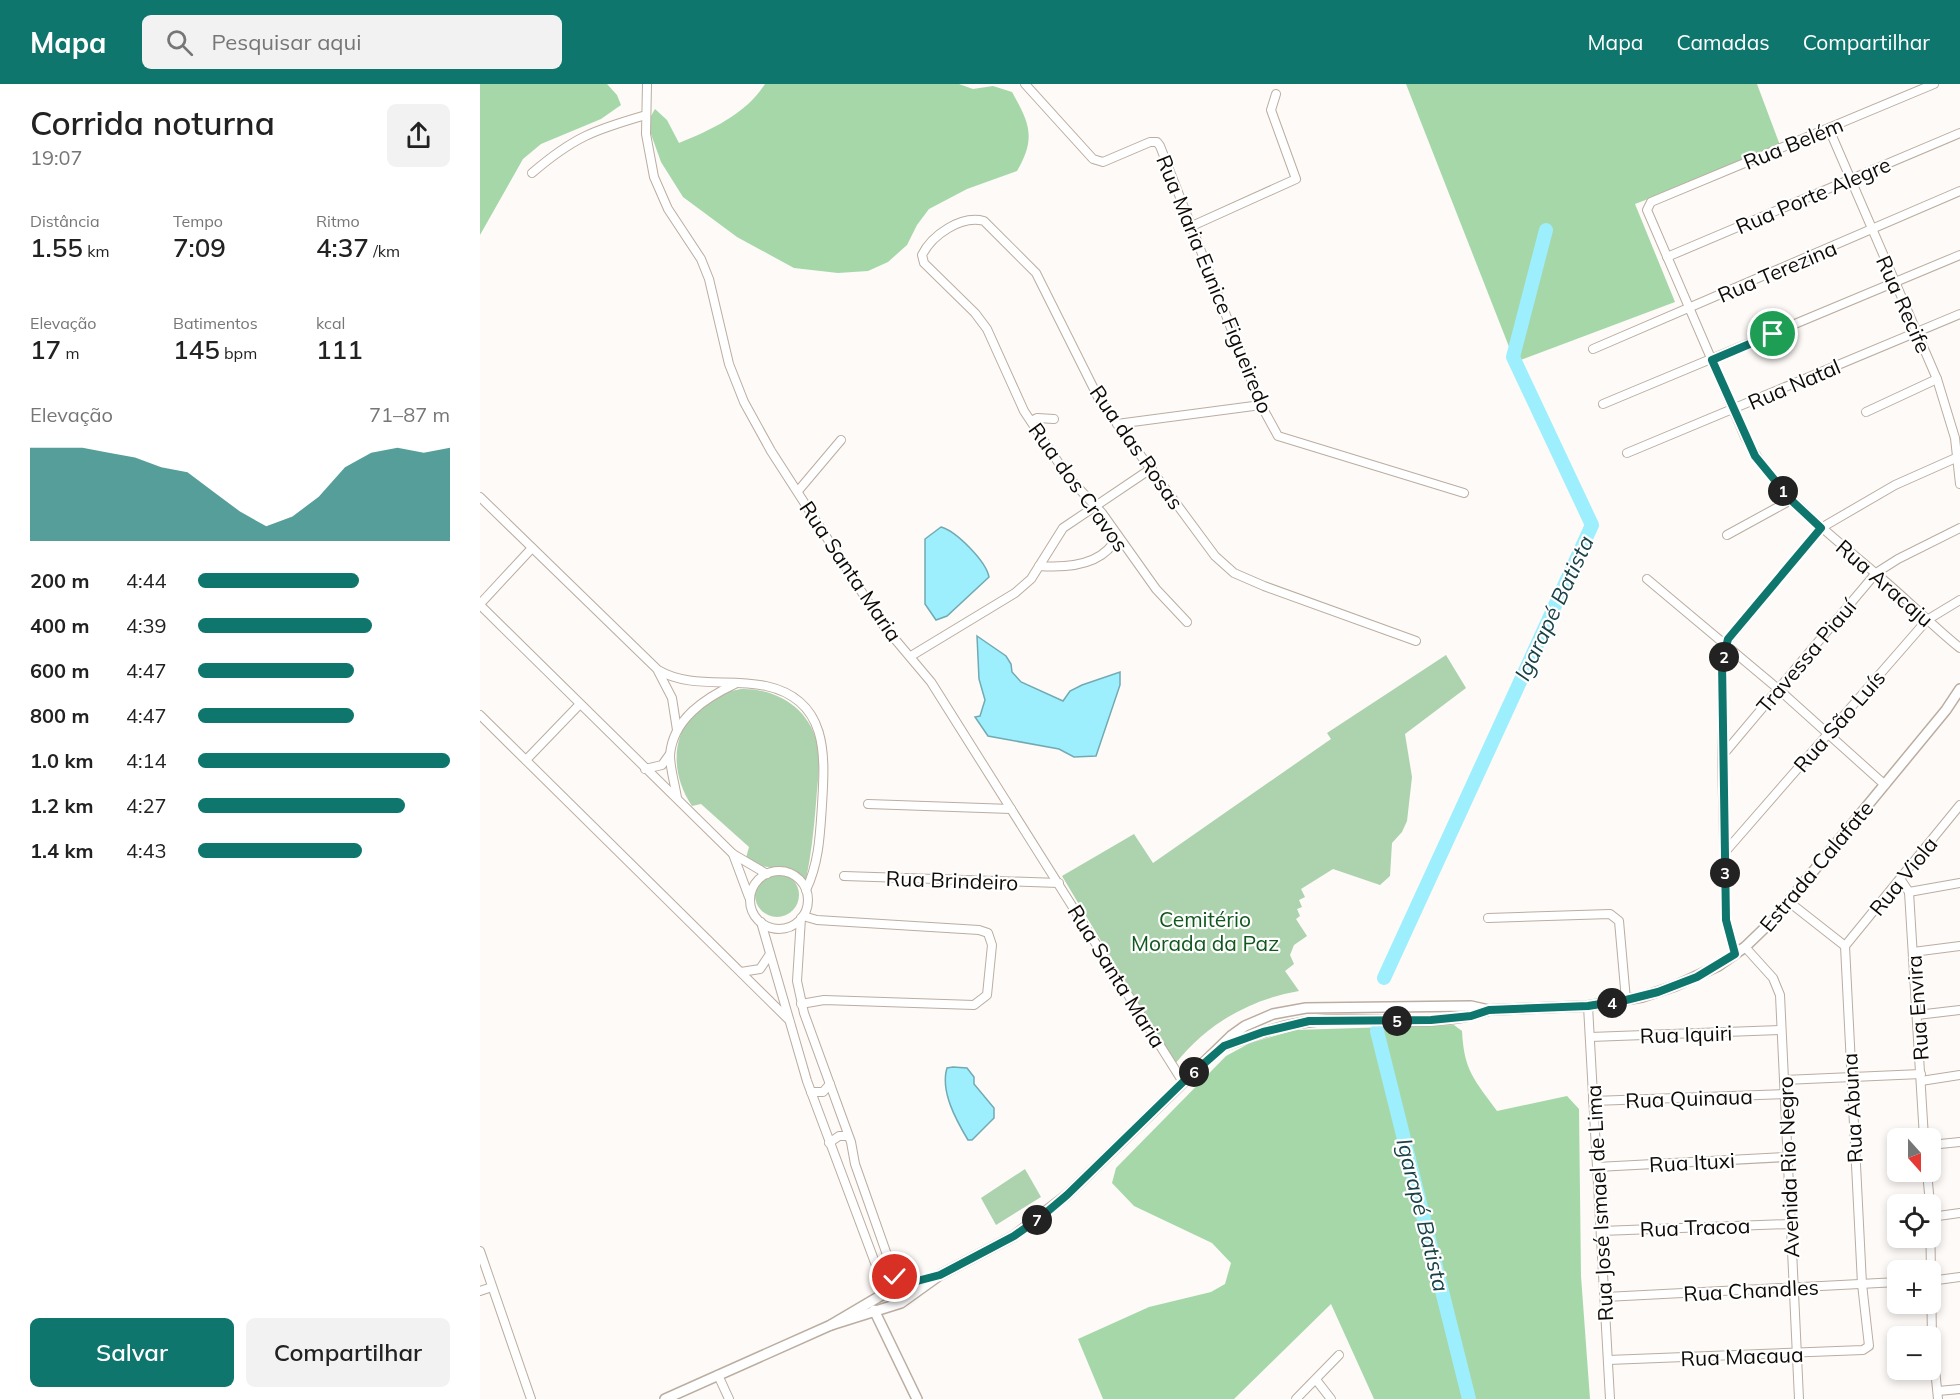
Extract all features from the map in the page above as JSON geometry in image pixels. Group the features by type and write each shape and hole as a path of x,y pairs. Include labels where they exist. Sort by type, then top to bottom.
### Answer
{"street":[{"name":"Rua Santa Maria","path":"647,84 646,134 656,184 668,209 701,259 735,382 754,423 883,625 922,669 1183,1082"},
{"name":"Rua Maria Eunice Figueiredo","path":"1025,84 1068,135 1098,162 1106,161 1144,143 1156,142 1163,151 1261,405 1272,428 1282,438 1464,493"},
{"name":"Rua Belém","path":"1651,202 1934,84"},
{"path":"1192,226 1296,179 1271,110 1276,94"},
{"path":"532,173 558,150 583,135 646,115"},
{"name":"Rua Recife","path":"1829,129 1936,379 1949,415 1958,457 1960,484"},
{"name":"Rua Porte Alegre","path":"1667,257 1960,133"},
{"name":"Rua Terezina","path":"1593,349 1872,231 1960,191"},
{"name":"Rua Aracaju","path":"1651,202 1648,214 1755,456 1791,500 1960,648"},
{"name":"Rua das Rosas","path":"921,258 928,246 957,223 981,220 997,231 1036,273 1092,386 1215,556 1227,568 1264,586 1416,641"},
{"path":"1603,404 1960,255"},
{"name":"Rua dos Cravos","path":"921,258 965,300 981,321 1031,421 1068,477 1092,506 1102,513 1156,589 1187,622"},
{"name":"Rua Natal","path":"1627,453 1960,314"},
{"path":"1866,412 1936,379"},
{"path":"1118,423 1261,405"},
{"path":"1031,421 1037,418 1054,419"},
{"path":"798,491 841,440"},
{"path":"1735,954 1726,920 1722,757 1722,662 1728,639 1821,528 1895,485 1958,457"},
{"path":"911,656 1015,593 1031,579 1063,528 1092,506 1152,468"},
{"path":"480,497 658,670 672,698 677,731"},
{"path":"1727,535 1791,500"},
{"name":"Travessa Piauí","path":"1722,757 1876,573 1898,559 1960,528"},
{"path":"1039,566 1074,565 1095,559 1111,548 1117,537"},
{"path":"532,548 480,604 733,854 766,874 788,872 797,877 806,890 808,903 802,917 797,973 801,1004 902,1285 912,1288 910,1298"},
{"path":"1647,579 1727,644 1885,784"},
{"name":"Rua São Luís","path":"1725,852 1926,620 1960,600"},
{"path":"658,670 679,679 769,686 790,696 809,714 822,740 825,758 820,841 812,876 806,890"},
{"path":"645,769 662,765 670,754 677,731 706,699 735,684"},
{"name":"Estrada Calafate","path":"831,1325 877,1312 910,1298 940,1275 1014,1236 1067,1195 1237,1031 1273,1014 1306,1008 1471,1006 1489,1010 1588,1006 1626,1000 1657,988 1697,977 1745,947 1789,902 1946,710 1960,689"},
{"name":"Estrada Calafate","path":"1946,710 1960,700"},
{"path":"526,760 580,704"},
{"path":"480,715 789,1020"},
{"path":"670,754 677,798"},
{"path":"868,804 1011,808"},
{"name":"Rua Viola","path":"1845,946 1960,805"},
{"path":"733,854 750,898 751,909 761,922 811,1092 886,1292"},
{"path":"750,898 755,884 766,874"},
{"name":"Rua Brindeiro","path":"844,876 1059,883"},
{"path":"1901,880 1910,892 1960,883"},
{"name":"Rua Envira","path":"1910,892 1924,1128"},
{"path":"1789,902 1845,946"},
{"path":"1488,918 1610,914 1616,916 1619,921 1626,1000"},
{"path":"761,922 772,928 785,928 802,917 817,920 980,930 988,933 992,945 987,994 974,1005 824,1000 801,1004"},
{"name":"Rua Abuna","path":"1845,946 1862,1284 1870,1340"},
{"path":"1913,952 1960,946"},
{"name":"Avenida Rio Negro","path":"1745,947 1778,987 1799,1399"},
{"path":"741,972 760,969 770,954"},
{"name":"Rua José Ismael de Lima","path":"1588,1006 1610,1399"},
{"name":"Estrada Calafate","path":"1224,1046 1263,1032 1309,1021 1431,1020 1471,1016 1489,1010"},
{"path":"1917,1015 1960,1010"},
{"name":"Rua Iquiri","path":"1590,1037 1781,1030"},
{"path":"1784,1080 1960,1075"},
{"path":"811,1092 823,1092 830,1084"},
{"name":"Rua Quinaua","path":"1593,1101 1785,1094"},
{"path":"829,1143 839,1136 848,1136"},
{"path":"1941,1145 1960,1142"},
{"name":"Rua Ituxi","path":"1598,1167 1787,1157"},
{"path":"1941,1215 1960,1212"},
{"name":"Rua Tracoa","path":"1601,1231 1790,1224"},
{"path":"480,1251 531,1399"},
{"name":"Estrada Calafate","path":"665,1399 831,1325 886,1292 902,1285 940,1275"},
{"path":"1941,1279 1960,1277"},
{"name":"Rua Chandles","path":"1605,1297 1887,1283"},
{"path":"480,1291 492,1287"},
{"path":"872,1300 871,1306 877,1312 917,1399"},
{"path":"1932,1314 1932,1339 1938,1395 1960,1389"},
{"name":"Rua Macaua","path":"1608,1360 1798,1355 1863,1350 1868,1348 1870,1340"},
{"path":"1296,1399 1317,1381 1340,1355"},
{"path":"718,1375 729,1399"},
{"path":"1317,1381 1331,1399"}],"green space":[{"path":"480,84 607,84 617,95 621,105 601,119 541,144 523,159 480,235"},
{"path":"765,84 959,84 973,89 993,86 1012,92 1018,103 1027,122 1029,140 1027,149 1017,171 967,189 929,209 917,225 907,245 888,262 868,271 838,273 794,268 737,237 683,197 661,162 647,123 655,109 667,120 679,143 727,120 748,104"},
{"path":"1406,84 1757,84 1781,148 1635,204 1675,302 1515,362"},
{"name":"Cemitério Morada da Paz","path":"1446,655 1466,688 1405,734 1412,777 1407,821 1402,832 1392,843 1390,876 1380,885 1333,869 1301,889 1305,897 1299,900 1302,907 1297,909 1300,916 1296,919 1307,936 1294,945 1290,955 1294,964 1285,971 1299,991 1263,1001 1230,1016 1201,1037 1175,1064 1062,876 1134,834 1153,863 1331,739 1327,733"},
{"path":"741,689 768,692 780,697 801,712 814,735 818,748 819,768 806,880 791,870 760,866 746,858 749,847 701,804 692,806 682,787 677,768 677,750 682,732 690,717 703,704 720,695"},
{"path":"777,873 786,874 793,879 798,886 798,904 793,911 786,916 777,917 768,916 761,911 756,904 755,895 756,886 761,879 768,874"},
{"path":"1454,1025 1462,1031 1465,1056 1472,1074 1497,1111 1567,1096 1579,1109 1581,1276 1590,1399 1374,1399 1331,1304 1234,1399 1103,1399 1078,1339 1149,1307 1211,1292 1225,1284 1231,1263 1212,1243 1134,1206 1112,1183 1116,1168 1226,1056 1250,1043 1295,1030"},
{"path":"1025,1169 1041,1197 996,1225 981,1198"}],"water":[{"path":"941,527 970,547 987,570 989,577 947,616 936,620 925,604 925,539"},
{"path":"977,636 1006,656 1011,664 1012,672 1021,682 1063,701 1070,691 1120,672 1120,685 1096,756 1074,757 1059,749 988,736 975,717 980,716 985,700 979,679"},
{"path":"947,1068 967,1068 974,1077 974,1084 994,1108 994,1118 972,1140 968,1140 963,1132 947,1096 945,1077"}],"waterway":[{"name":"Igarapé Batista","path":"1384,978 1592,525 1513,357 1546,230"},
{"name":"Igarapé Batista","path":"1377,1031 1469,1399"}],"route":[{"path":"895,1277 898,1286 940,1275 1014,1236 1067,1195 1183,1082 1224,1046 1263,1032 1309,1021 1431,1020 1471,1016 1489,1010 1588,1006 1626,1000 1658,992 1697,977 1735,954 1726,920 1722,662 1728,639 1821,528 1791,500 1755,456 1712,360 1773,334"}]}
